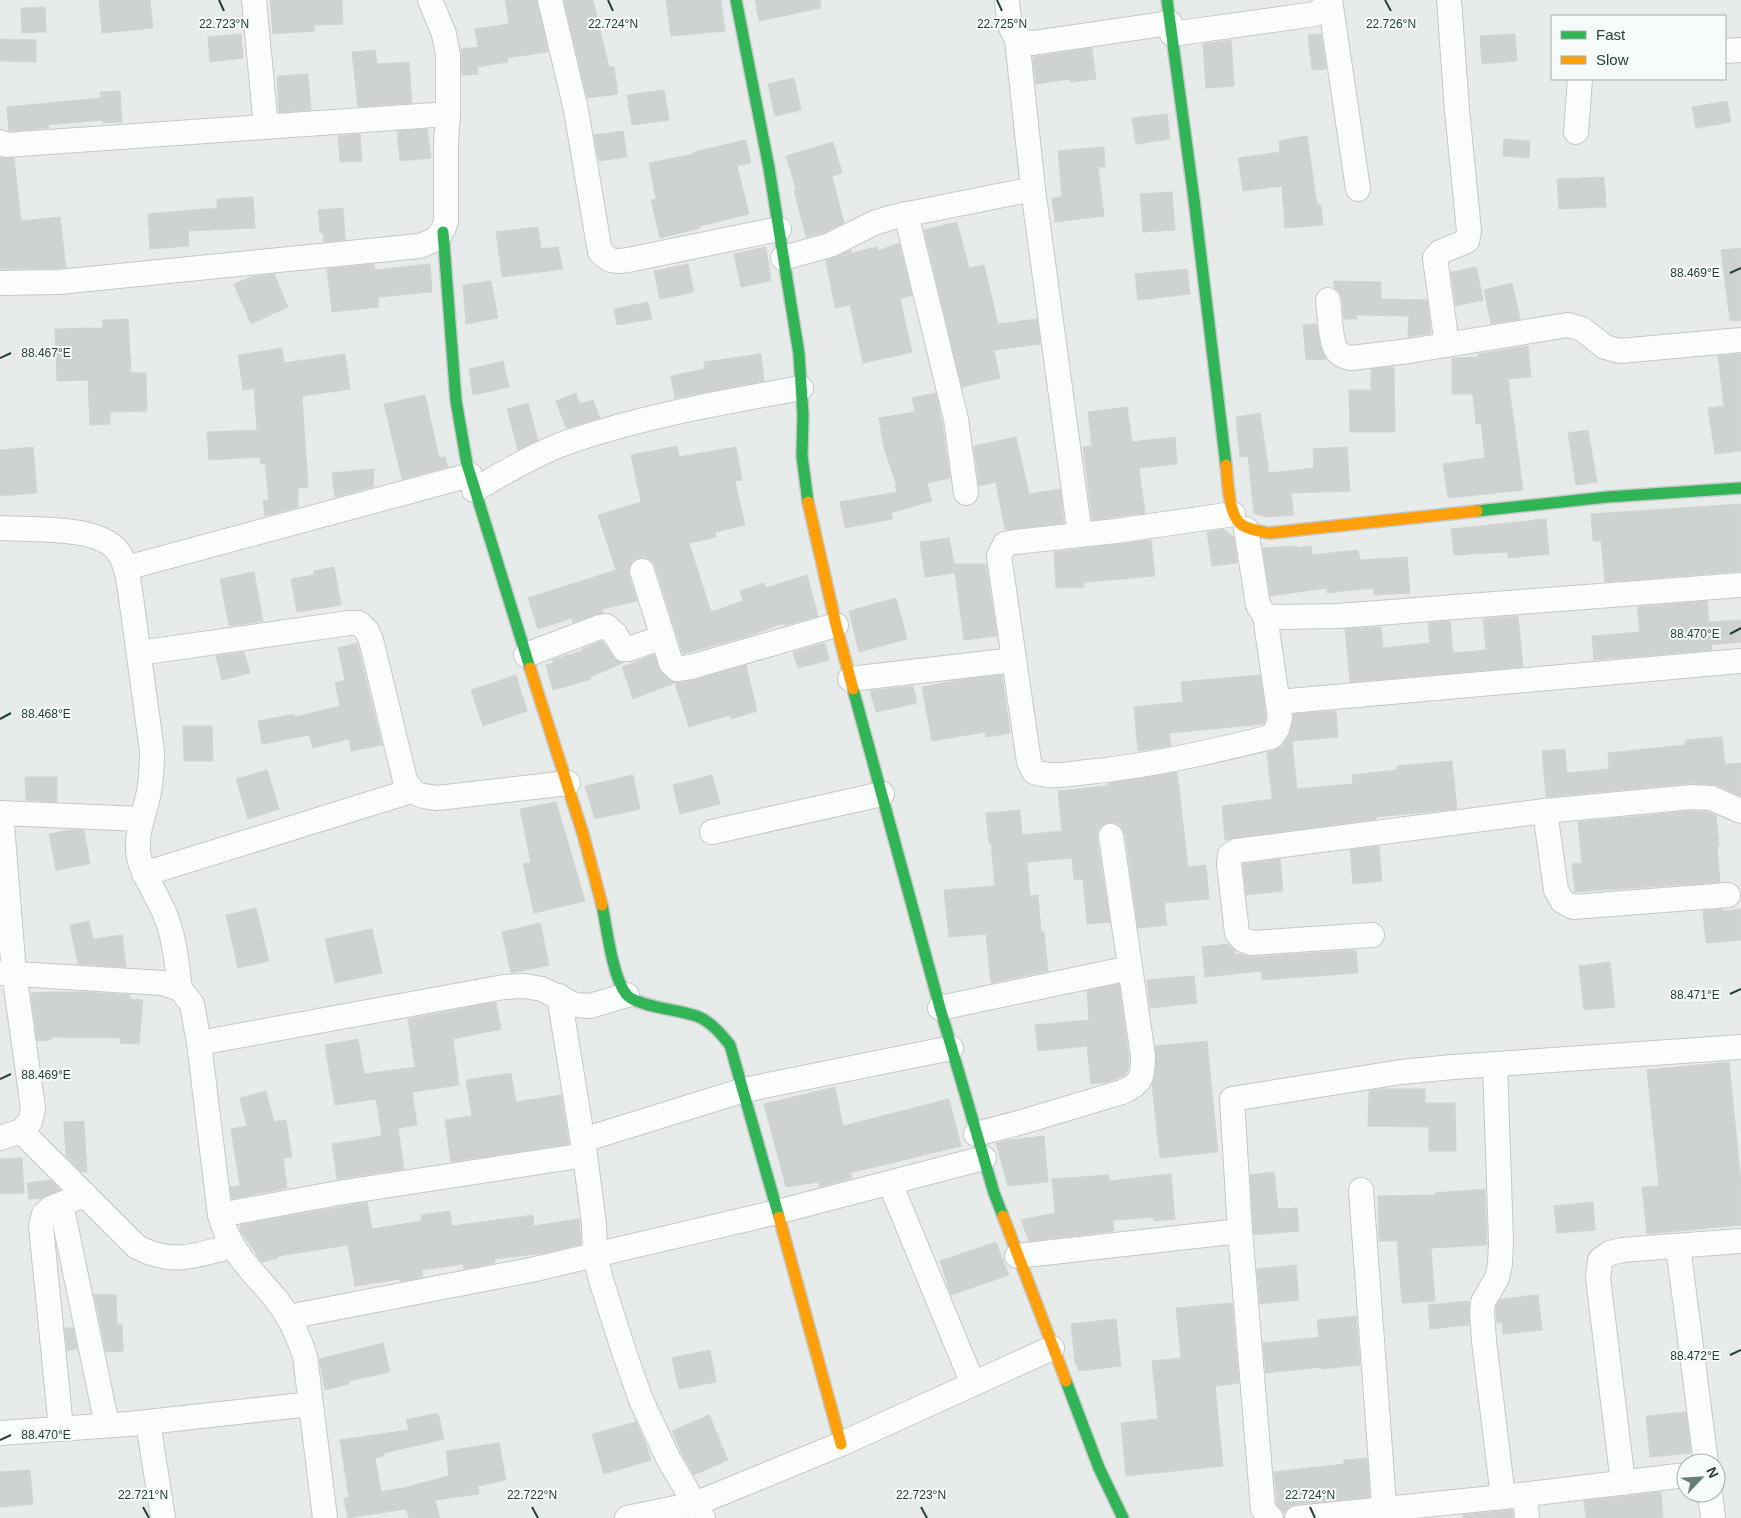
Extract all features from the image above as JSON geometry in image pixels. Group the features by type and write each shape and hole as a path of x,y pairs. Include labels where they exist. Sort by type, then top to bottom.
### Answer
{"street":[{"path":"254,0 266,126"},
{"path":"430,0 444,34 448,55 446,221 444,232 456,401 472,482 568,783 599,892 617,975 627,995 644,1003 699,1016 715,1027 730,1045 841,1444"},
{"path":"550,0 576,110 600,252 604,256 615,262 779,229"},
{"path":"736,0 769,168 799,354 803,415 802,456 808,505 836,626 951,1048 994,1193 1099,1468 1122,1518"},
{"path":"1007,0 1010,25 1017,39 1033,189 1080,535"},
{"path":"1017,39 1024,43 1033,43 1170,19 1315,14 1326,6 1329,0"},
{"path":"1329,0 1358,189"},
{"path":"1447,345 1435,258 1440,252 1467,241 1469,231 1456,100 1449,0"},
{"path":"1170,19 1239,522 1258,605 1265,616 1280,718 1277,729 1271,738 1188,758 1100,771 1045,776 1034,772 1029,762 1000,556 1004,544 1080,535 1239,522 1269,533 1607,497 1741,488"},
{"path":"1726,51 1741,50"},
{"path":"1576,132 1580,80"},
{"path":"0,142 6,145 448,114"},
{"path":"783,258 830,245 874,223 906,214 1033,189"},
{"path":"906,214 956,419 966,493"},
{"path":"0,283 59,282 419,246 434,241 444,232"},
{"path":"1328,300 1337,351 1343,356 1351,358 1447,345 1568,325 1582,329 1605,347 1620,351 1741,340"},
{"path":"126,568 472,482 567,443 604,431 677,412 801,388"},
{"path":"0,528 78,532 94,536 107,541 118,551 126,568 152,751 150,789 138,840 139,857 144,874 174,941 180,989 192,1004 200,1043 220,1215 225,1231 246,1266 276,1299 288,1317 298,1333 305,1356 325,1518"},
{"path":"642,571 671,663 678,669 836,626"},
{"path":"1265,616 1338,616 1741,585"},
{"path":"139,653 359,623 367,631 371,640 405,780 411,791 423,796 438,798 568,783"},
{"path":"526,655 606,626 615,634 624,649 663,637"},
{"path":"850,679 1014,660"},
{"path":"1278,702 1741,661"},
{"path":"144,874 411,791"},
{"path":"712,832 882,794"},
{"path":"1372,935 1252,943 1243,940 1237,932 1229,864 1230,855 1236,851 1545,811 1692,796 1710,798 1741,811"},
{"path":"1545,811 1556,890 1562,901 1573,907 1728,895"},
{"path":"142,819 1,813 7,973 32,1108 30,1122 10,1135 85,1196 136,1247 152,1255 167,1258 185,1258 233,1246"},
{"path":"976,1134 1114,1095 1129,1089 1140,1081 1144,1072 1143,1056 1111,836"},
{"path":"940,1008 1130,968"},
{"path":"7,973 163,983 180,989"},
{"path":"200,1043 504,987 525,986 542,988 575,1005 590,1006 627,995"},
{"path":"559,996 584,1148 593,1216 595,1254 610,1311 641,1400 668,1458 699,1511"},
{"path":"1271,1518 1263,1510 1240,1231 1232,1099 1401,1072 1741,1046"},
{"path":"220,1215 584,1148 744,1090 951,1048"},
{"path":"1495,1064 1501,1241 1500,1264 1497,1278 1483,1302 1482,1312 1514,1496 1527,1518"},
{"path":"288,1317 531,1270 777,1212 984,1158"},
{"path":"890,1183 973,1384"},
{"path":"1361,1190 1385,1513"},
{"path":"61,1428 41,1226 44,1214 60,1204 85,1196"},
{"path":"60,1204 107,1425"},
{"path":"1017,1256 1240,1231"},
{"path":"1623,1483 1598,1278 1600,1260 1610,1253 1622,1250 1741,1242"},
{"path":"1678,1246 1705,1453"},
{"path":"627,1518 699,1511 1052,1348"},
{"path":"0,1433 148,1422 311,1404"},
{"path":"148,1422 163,1518"},
{"path":"1296,1518 1385,1513 1676,1476"},
{"path":"1711,1503 1713,1518"}],"building":[{"path":"99,0 150,0 153,28 102,33"},
{"path":"270,0 342,0 343,24 314,25 314,31 273,34"},
{"path":"505,0 537,0 548,52 507,58 508,62 477,67 478,74 462,75 461,49 478,47 475,29 509,24"},
{"path":"564,0 593,0 609,67 614,67 618,94 587,98"},
{"path":"666,0 721,0 725,31 671,36"},
{"path":"755,0 820,0 821,8 759,21"},
{"path":"45,7 46,32 22,33 21,8"},
{"path":"241,34 243,58 210,62 208,37"},
{"path":"1321,34 1326,69 1312,70 1308,35"},
{"path":"1515,34 1517,61 1482,64 1480,36"},
{"path":"0,39 36,40 36,62 0,61"},
{"path":"1231,40 1234,86 1206,88 1203,44"},
{"path":"1092,48 1096,79 1071,82 1070,79 1036,84 1033,57"},
{"path":"375,50 377,64 409,62 412,103 358,107 352,52"},
{"path":"308,74 311,110 279,112 277,76"},
{"path":"794,78 801,110 775,116 768,84"},
{"path":"664,90 669,120 632,125 627,95"},
{"path":"120,91 122,122 103,123 102,120 48,125 49,128 9,131 7,107 101,98 100,92"},
{"path":"1727,101 1731,122 1696,128 1692,107"},
{"path":"1167,114 1170,139 1136,144 1132,118"},
{"path":"427,129 431,158 400,161 397,131"},
{"path":"623,131 627,157 599,161 594,135"},
{"path":"360,134 362,161 340,162 338,136"},
{"path":"1307,136 1317,205 1321,205 1323,225 1285,228 1282,186 1243,191 1238,158 1280,152 1279,141"},
{"path":"1504,139 1530,141 1529,158 1503,156"},
{"path":"746,140 751,163 737,166 749,214 660,238 651,200 656,199 649,163 694,154 694,152"},
{"path":"833,142 842,173 832,176 844,223 825,232 806,237 794,190 796,189 786,156"},
{"path":"1104,147 1105,167 1098,167 1104,216 1055,222 1052,198 1062,197 1058,151"},
{"path":"0,157 14,158 21,221 60,217 66,268 0,269"},
{"path":"1604,177 1606,207 1559,209 1557,179"},
{"path":"1172,192 1175,230 1143,232 1140,194"},
{"path":"253,197 255,228 188,231 189,246 150,249 148,214 217,208 217,199"},
{"path":"343,208 345,240 324,242 323,233 320,233 318,210"},
{"path":"957,222 969,268 984,265 998,324 1037,319 1040,344 994,350 1000,378 962,387 924,230"},
{"path":"538,227 541,249 558,247 563,269 502,277 496,232"},
{"path":"899,243 912,295 900,299 912,352 863,363 850,305 835,308 826,260 851,250 852,253 877,247 878,251"},
{"path":"766,247 771,281 741,287 734,254"},
{"path":"1741,248 1741,320 1730,321 1721,250"},
{"path":"374,264 375,270 430,264 432,292 378,297 379,307 332,312 327,269"},
{"path":"688,264 694,292 660,299 654,271"},
{"path":"1476,267 1483,300 1456,306 1451,272"},
{"path":"1187,269 1190,294 1138,300 1135,274"},
{"path":"274,274 288,307 251,324 234,284 251,277"},
{"path":"491,281 498,318 466,324 463,285"},
{"path":"1334,281 1381,282 1381,299 1427,300 1431,333 1408,337 1409,316 1356,315 1357,319 1344,319 1342,298 1334,288"},
{"path":"1512,283 1520,319 1491,324 1484,290"},
{"path":"648,302 652,319 617,325 614,309"},
{"path":"128,319 131,373 146,373 147,411 110,412 110,424 90,425 88,380 57,381 55,329 103,328 102,320"},
{"path":"1316,324 1320,345 1326,359 1306,360 1303,325"},
{"path":"1528,346 1531,377 1508,379 1523,490 1448,498 1443,464 1485,458 1481,423 1476,424 1473,394 1452,394 1452,358 1478,357 1478,354"},
{"path":"282,348 284,363 345,354 350,389 302,396 308,487 298,488 298,507 265,516 263,500 269,500 265,464 261,464 260,457 209,460 207,432 257,430 254,388 243,390 238,355"},
{"path":"761,354 764,381 675,398 671,376 705,369 704,362"},
{"path":"1741,354 1741,451 1715,454 1708,408 1724,406 1718,356"},
{"path":"503,361 509,387 473,395 469,369"},
{"path":"1394,367 1395,432 1350,432 1349,390 1371,390 1371,369"},
{"path":"576,393 580,404 593,400 600,418 566,428 556,401"},
{"path":"936,393 950,478 927,483 932,501 891,513 893,519 845,528 840,502 897,492 895,486 897,486 884,448 879,418 915,412 912,398"},
{"path":"425,395 439,458 445,457 448,467 402,479 384,404"},
{"path":"528,403 538,440 518,450 507,409"},
{"path":"1127,407 1132,442 1175,437 1177,464 1139,468 1145,513 1092,520 1083,447 1092,446 1088,412"},
{"path":"1260,413 1269,473 1314,468 1313,449 1347,447 1350,491 1291,493 1294,515 1270,517 1254,514 1248,456 1240,457 1236,417"},
{"path":"1588,430 1597,482 1576,485 1568,433"},
{"path":"1016,437 1029,494 1060,489 1064,523 1005,530 996,482 979,486 974,446"},
{"path":"677,446 679,457 736,447 742,480 735,481 745,525 715,532 716,537 689,543 711,612 743,601 740,591 764,583 766,588 807,575 818,616 786,625 781,624 748,636 683,654 655,566 652,561 638,558 632,561 629,569 637,601 602,609 603,613 573,623 572,618 538,629 528,598 616,570 598,515 641,502 631,455"},
{"path":"33,447 37,493 0,496 0,450"},
{"path":"374,469 373,487 335,497 332,473"},
{"path":"1741,504 1741,571 1605,582 1601,541 1593,541 1591,514"},
{"path":"1546,519 1549,554 1508,558 1508,552 1454,555 1451,529"},
{"path":"1224,529 1234,538 1237,563 1212,566 1207,532"},
{"path":"949,538 954,564 986,564 997,636 964,640 955,573 925,577 920,542"},
{"path":"1151,540 1155,576 1084,582 1084,587 1056,588 1054,552"},
{"path":"1297,546 1297,548 1311,546 1312,555 1358,550 1360,560 1407,557 1410,593 1374,595 1373,588 1327,593 1327,588 1270,596 1263,548"},
{"path":"334,567 341,605 297,612 291,579 314,575 314,571"},
{"path":"254,572 263,621 229,626 220,579"},
{"path":"896,598 907,639 859,652 849,611"},
{"path":"1707,601 1709,622 1741,620 1741,642 1711,645 1712,650 1594,660 1592,636 1640,632 1637,607"},
{"path":"1518,616 1523,667 1350,682 1345,629 1381,627 1383,648 1430,643 1428,623 1450,621 1453,653 1486,650 1483,619"},
{"path":"602,641 617,661 623,663 590,677 591,679 553,690 546,665 553,663 552,660 582,651 582,649"},
{"path":"357,643 382,745 351,751 349,739 313,748 309,735 262,744 258,721 294,714 295,717 340,706 335,683 345,680 338,648"},
{"path":"825,643 829,660 798,668 793,652"},
{"path":"244,652 250,673 222,680 216,656"},
{"path":"654,655 661,672 673,682 695,680 746,665 757,711 731,719 730,715 689,727 675,683 633,699 622,667"},
{"path":"516,675 527,711 483,726 471,690"},
{"path":"1002,675 1010,733 986,737 985,732 932,741 922,687 965,679"},
{"path":"1260,675 1266,717 1264,724 1169,733 1171,746 1138,751 1134,707 1183,702 1181,682"},
{"path":"913,686 917,703 876,712 870,691"},
{"path":"1336,711 1338,737 1292,741 1297,789 1353,784 1352,775 1397,770 1397,766 1452,761 1457,809 1376,817 1376,819 1225,840 1222,806 1272,799 1267,752 1282,746 1288,737 1293,722 1293,714"},
{"path":"183,726 212,726 213,761 184,761"},
{"path":"1722,737 1725,764 1741,763 1741,796 1716,785 1693,783 1546,797 1542,751 1565,749 1567,773 1609,769 1608,753 1685,745 1685,740"},
{"path":"267,770 279,809 248,819 236,779"},
{"path":"1177,772 1188,867 1206,865 1209,899 1164,903 1167,925 1138,928 1125,834 1117,823 1109,823 1103,825 1098,830 1097,838 1110,922 1087,924 1083,879 1074,880 1072,858 1027,862 1030,896 1038,895 1041,932 1044,932 1048,971 991,983 986,934 949,937 944,890 995,886 986,813 1020,810 1022,835 1062,831 1058,791 1108,786 1108,783"},
{"path":"633,775 640,809 595,819 585,786"},
{"path":"712,775 720,804 680,814 673,785"},
{"path":"25,777 57,777 57,802 26,800"},
{"path":"556,802 585,901 534,913 523,864 531,863 520,809"},
{"path":"1692,811 1708,812 1716,815 1720,882 1575,892 1572,864 1582,863 1578,822"},
{"path":"70,830 84,830 90,864 56,870 49,834"},
{"path":"1379,846 1382,881 1353,884 1350,850"},
{"path":"1280,859 1283,891 1246,895 1243,864"},
{"path":"256,908 269,961 238,968 226,915"},
{"path":"1722,909 1723,911 1741,909 1741,940 1706,943 1703,911"},
{"path":"89,921 93,939 122,935 126,967 78,964 70,925"},
{"path":"540,923 549,965 511,973 502,932"},
{"path":"372,929 382,973 335,983 325,939"},
{"path":"1228,944 1235,954 1253,957 1356,950 1358,973 1262,980 1261,971 1205,977 1202,947"},
{"path":"1610,962 1615,1007 1584,1010 1579,966"},
{"path":"1194,976 1197,1003 1150,1008 1147,980"},
{"path":"1119,984 1129,1057 1128,1070 1125,1075 1108,1082 1091,1084 1087,1046 1038,1051 1035,1025 1089,1020 1087,991"},
{"path":"31,993 130,995 130,999 143,1000 139,1044 120,1043 121,1038 51,1037 51,1040 37,1041"},
{"path":"496,1002 501,1029 453,1039 459,1085 412,1092 417,1125 398,1128 404,1169 337,1179 332,1144 382,1136 376,1099 335,1105 325,1045 358,1039 364,1074 415,1067 408,1019"},
{"path":"1207,1041 1218,1152 1160,1158 1152,1085 1156,1070 1155,1046"},
{"path":"1729,1062 1741,1182 1741,1225 1647,1234 1642,1187 1659,1186 1647,1070"},
{"path":"511,1073 516,1102 561,1095 569,1144 451,1162 445,1120 472,1116 466,1080"},
{"path":"835,1087 843,1126 949,1099 961,1146 850,1173 852,1178 820,1187 818,1182 786,1187 764,1104"},
{"path":"1425,1089 1425,1103 1455,1103 1456,1151 1429,1151 1429,1127 1368,1126 1369,1091"},
{"path":"266,1091 274,1122 286,1120 292,1157 283,1158 287,1188 232,1199 230,1187 240,1186 231,1129 247,1126 240,1098"},
{"path":"84,1121 87,1172 81,1172 66,1156 64,1122"},
{"path":"1044,1136 1048,1182 1008,1186 996,1143"},
{"path":"22,1158 24,1193 0,1194 0,1159"},
{"path":"1274,1172 1278,1209 1297,1208 1299,1231 1254,1235 1250,1175"},
{"path":"1171,1174 1175,1219 1154,1221 1154,1217 1113,1220 1114,1231 1029,1241 1021,1220 1055,1213 1052,1179 1109,1175 1109,1181"},
{"path":"51,1180 60,1190 42,1198 29,1199 27,1183"},
{"path":"1485,1189 1487,1245 1431,1248 1435,1301 1402,1303 1397,1241 1379,1241 1378,1196 1435,1195 1435,1193"},
{"path":"367,1202 372,1229 422,1221 421,1215 450,1211 452,1226 533,1215 534,1226 579,1219 581,1244 544,1253 494,1259 495,1263 464,1269 463,1264 422,1270 423,1277 404,1281 400,1281 400,1279 355,1286 348,1245 278,1256 278,1258 262,1262 241,1232 240,1225"},
{"path":"1593,1202 1595,1230 1557,1233 1554,1206"},
{"path":"996,1242 1009,1275 951,1295 940,1261"},
{"path":"1296,1265 1299,1300 1260,1304 1257,1269"},
{"path":"94,1294 116,1295 117,1324 122,1324 123,1351 106,1352"},
{"path":"1538,1295 1542,1330 1503,1334 1502,1322 1497,1323 1496,1306 1501,1299"},
{"path":"1469,1301 1469,1325 1430,1329 1428,1305"},
{"path":"1232,1303 1239,1383 1215,1386 1223,1466 1126,1476 1121,1423 1158,1419 1152,1361 1181,1358 1176,1308"},
{"path":"1356,1316 1360,1365 1266,1373 1263,1343 1319,1337 1317,1320"},
{"path":"1116,1319 1121,1366 1079,1371 1075,1362 1071,1324"},
{"path":"65,1328 73,1328 77,1349 67,1351"},
{"path":"383,1343 390,1372 348,1381 349,1384 325,1390 319,1359"},
{"path":"710,1350 716,1382 679,1389 672,1358"},
{"path":"1686,1412 1691,1453 1650,1457 1646,1416"},
{"path":"438,1413 444,1439 384,1453 384,1456 375,1458 381,1492 449,1476 446,1451 499,1443 506,1480 478,1486 479,1494 435,1500 440,1518 409,1518 406,1509 348,1518 344,1498 349,1498 340,1440 409,1430 406,1420"},
{"path":"709,1415 728,1460 694,1475 672,1431"},
{"path":"636,1422 651,1460 604,1474 592,1434"},
{"path":"1367,1458 1370,1497 1296,1504 1289,1507 1283,1513 1277,1504 1274,1472 1344,1464 1344,1460"},
{"path":"30,1470 33,1504 0,1507 0,1472"},
{"path":"1661,1492 1663,1518 1586,1518 1584,1501"},
{"path":"1512,1510 1513,1518 1464,1518 1463,1515"}],"traffic: fast":[{"path":"736,0 769,168 799,354 803,415 802,456 808,502"},
{"path":"1167,0 1194,199 1226,465"},
{"path":"443,232 456,401 467,464 530,668"},
{"path":"1477,511 1607,497 1741,488"},
{"path":"853,689 940,1008 994,1193 1003,1216"},
{"path":"602,905 614,964 621,986 626,994 639,1002 704,1019 730,1045 779,1217"},
{"path":"1066,1381 1099,1468 1123,1518"}],"traffic: slow":[{"path":"1226,465 1231,506 1237,520 1248,528 1269,533 1477,511"},
{"path":"808,502 836,625 853,689"},
{"path":"530,668 583,834 602,905"},
{"path":"1003,1216 1066,1381"},
{"path":"779,1217 841,1444"}]}
